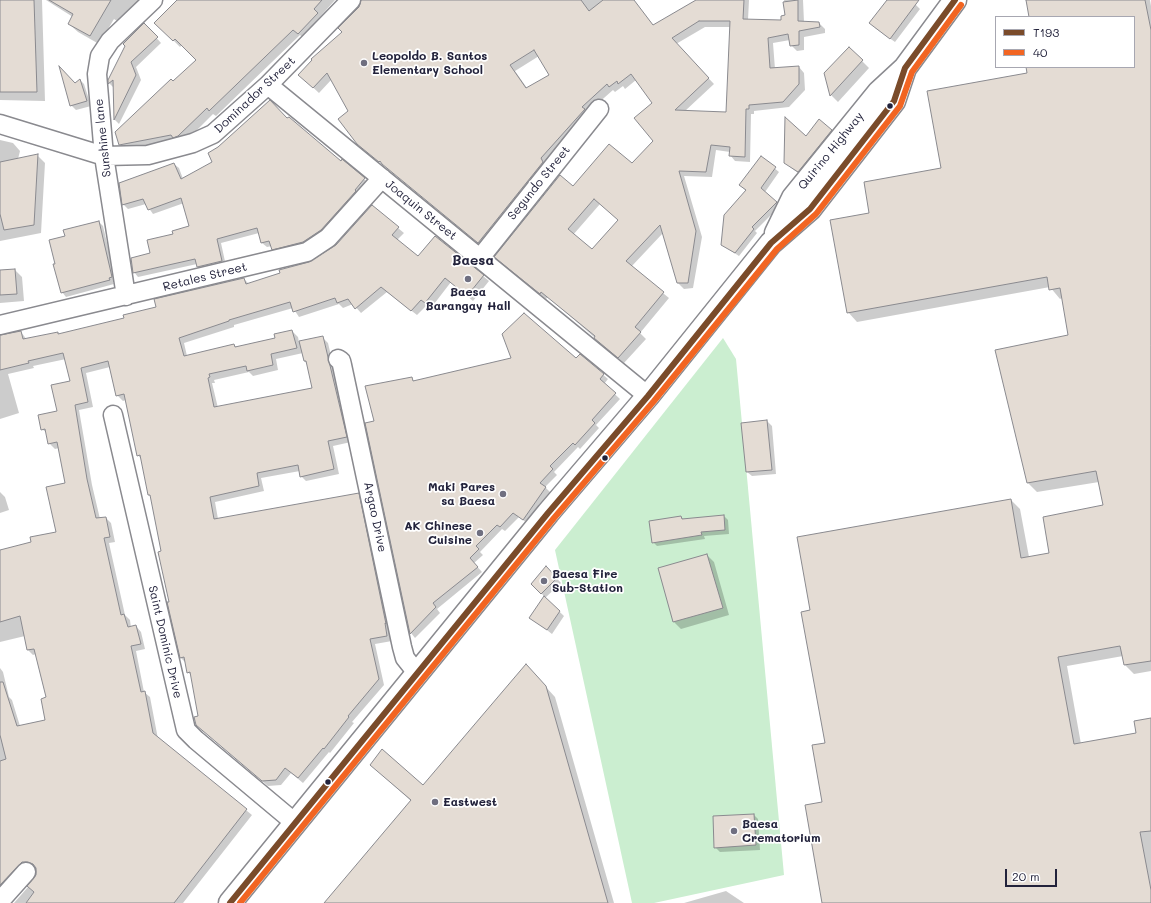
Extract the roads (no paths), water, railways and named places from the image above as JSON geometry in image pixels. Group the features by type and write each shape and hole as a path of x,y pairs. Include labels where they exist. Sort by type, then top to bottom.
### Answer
{"main road":[{"name":"Quirino Highway","path":"230,903 294,822 548,513 648,396 771,243 810,209 894,102 905,68 955,0"}],"street":[{"name":"Sunshine lane","path":"126,296 104,156 97,74 100,56 110,40 153,0"},
{"name":"Dominador Street","path":"0,124 104,156 148,155 193,143 213,134 268,85 351,0"},
{"name":"Joaquin Street","path":"268,85 648,396"},
{"name":"Segundo Street","path":"480,258 599,109"},
{"name":"Retales Street","path":"0,325 308,252 328,238 382,178"},
{"name":"Argao Drive","path":"338,359 341,361 342,365 402,647 405,658 417,673"},
{"name":"Saint Dominic Drive","path":"113,415 186,730 294,822"},
{"path":"0,901 26,872"}],"place":[{"name":"Leopoldo B. Santos Elementary School","path":"364,63"},
{"name":"Baesa Barangay Hall","path":"468,279"},
{"name":"Maki Pares sa Baesa","path":"503,494"},
{"name":"AK Chinese Cuisine","path":"480,533"},
{"name":"Baesa Fire Sub-Station","path":"544,581"},
{"name":"Eastwest","path":"435,802"},
{"name":"Baesa Crematorium","path":"734,831"}],"district":[{"name":"Baesa","path":"473,261"}]}
